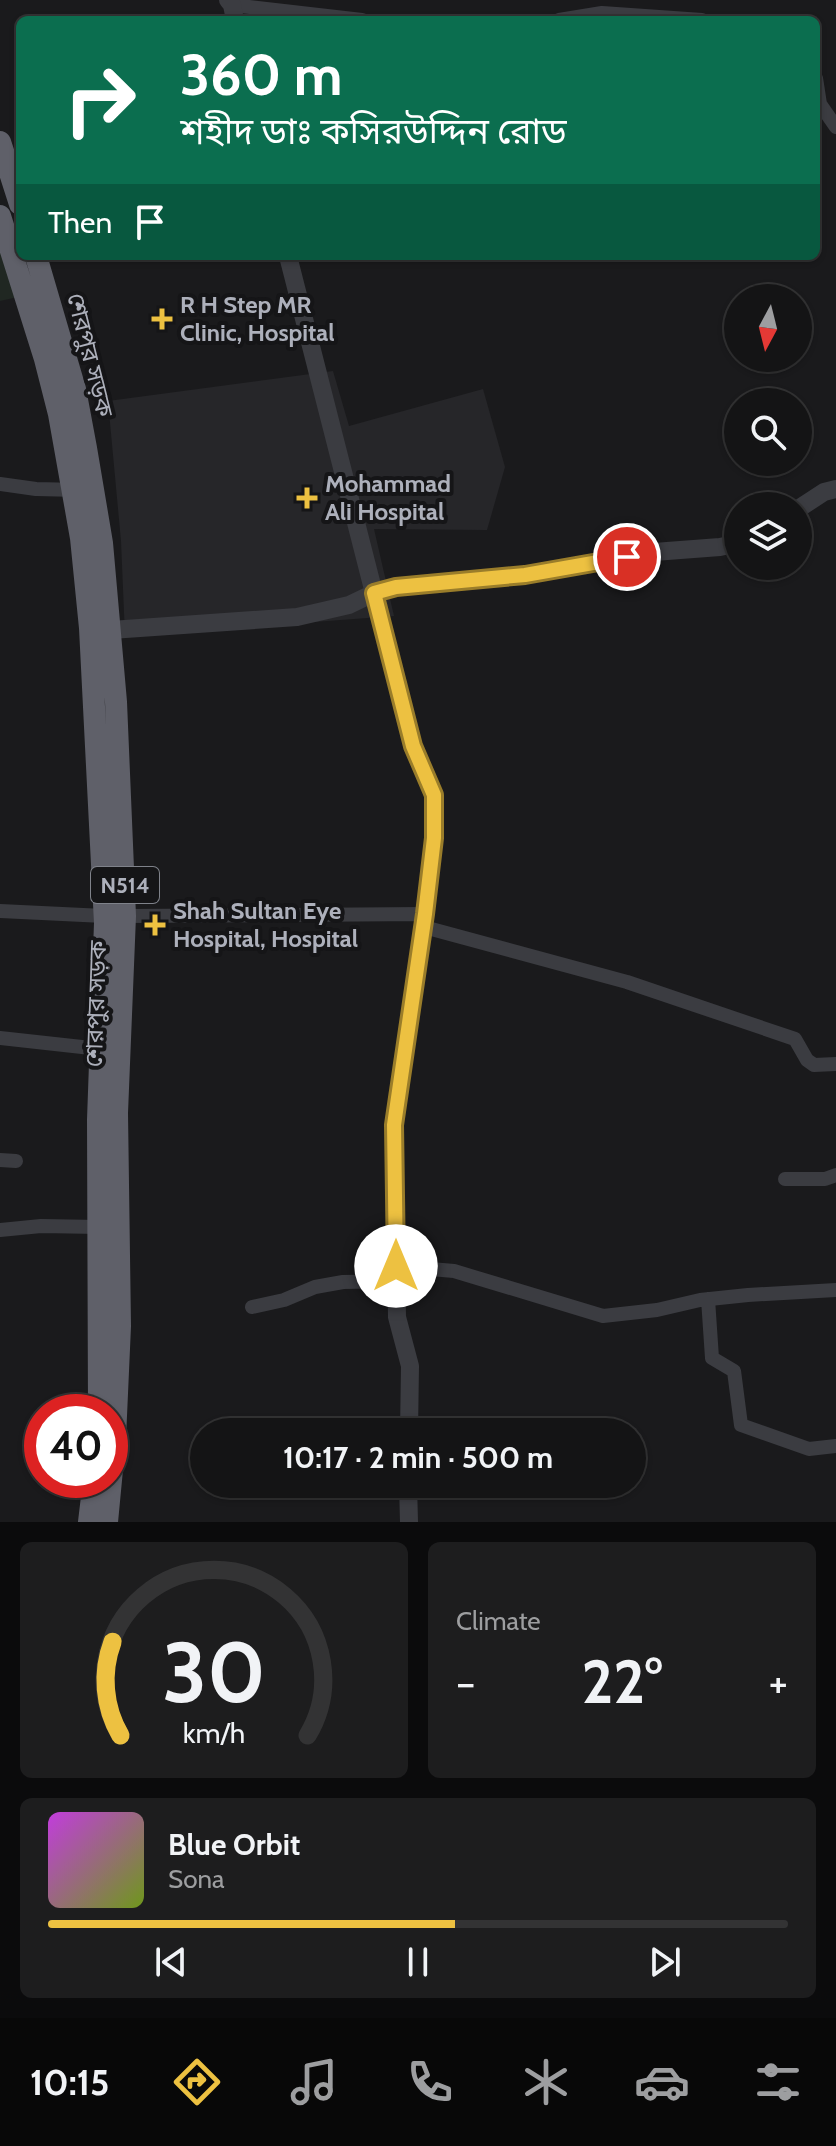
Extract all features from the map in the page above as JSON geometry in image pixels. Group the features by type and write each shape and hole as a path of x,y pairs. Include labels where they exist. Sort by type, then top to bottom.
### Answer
{"highway":[{"path":"0,142 16,192"},
{"name":"শেরপুর সড়ক","path":"0,216 82,490 111,630 122,803 115,916 100,1049 99,1394"},
{"name":"শেরপুর সড়ক","path":"37,260 75,389 82,490 81,538 115,916 120,1326 115,1438 107,1522"},
{"path":"89,1522 92,1498"}],"street":[{"path":"232,8 319,16"},
{"path":"584,16 602,13 669,16"},
{"path":"820,104 830,123 836,127"},
{"path":"289,260 413,746 434,795 434,838 394,1125 397,1317 410,1366 409,1418"},
{"path":"0,484 82,490"},
{"path":"812,500 836,489"},
{"path":"111,630 297,617 349,605 396,587 537,573 654,552 724,546"},
{"path":"0,911 115,916 424,920 627,982 795,1039 807,1060 814,1065 836,1064"},
{"path":"0,1038 100,1049"},
{"path":"0,1160 16,1161"},
{"path":"785,1179 825,1179 836,1175"},
{"path":"0,1230 41,1226 99,1227"},
{"path":"252,1307 284,1300 315,1287 343,1282 396,1273 454,1271 603,1316 657,1310 708,1299 836,1290"},
{"path":"708,1299 712,1358 734,1371 741,1425 809,1449 836,1446"},
{"path":"408,1498 409,1522"}],"shaded area":[{"path":"0,243 18,297 0,301"},
{"name":"Mohammad Ali Hospital","path":"333,371 349,426 483,389 505,467 487,530 374,529 394,616 125,636 121,541 108,401"}],"place":[{"name":"R H Step MR Clinic, Hospital","path":"162,319"},
{"name":"Mohammad Ali Hospital","path":"307,498"},
{"name":"Shah Sultan Eye Hospital, Hospital","path":"155,925"}],"route":[{"path":"396,1266 394,1125 425,914 434,838 434,795 413,746 374,593 396,587 525,575 627,557"}]}
